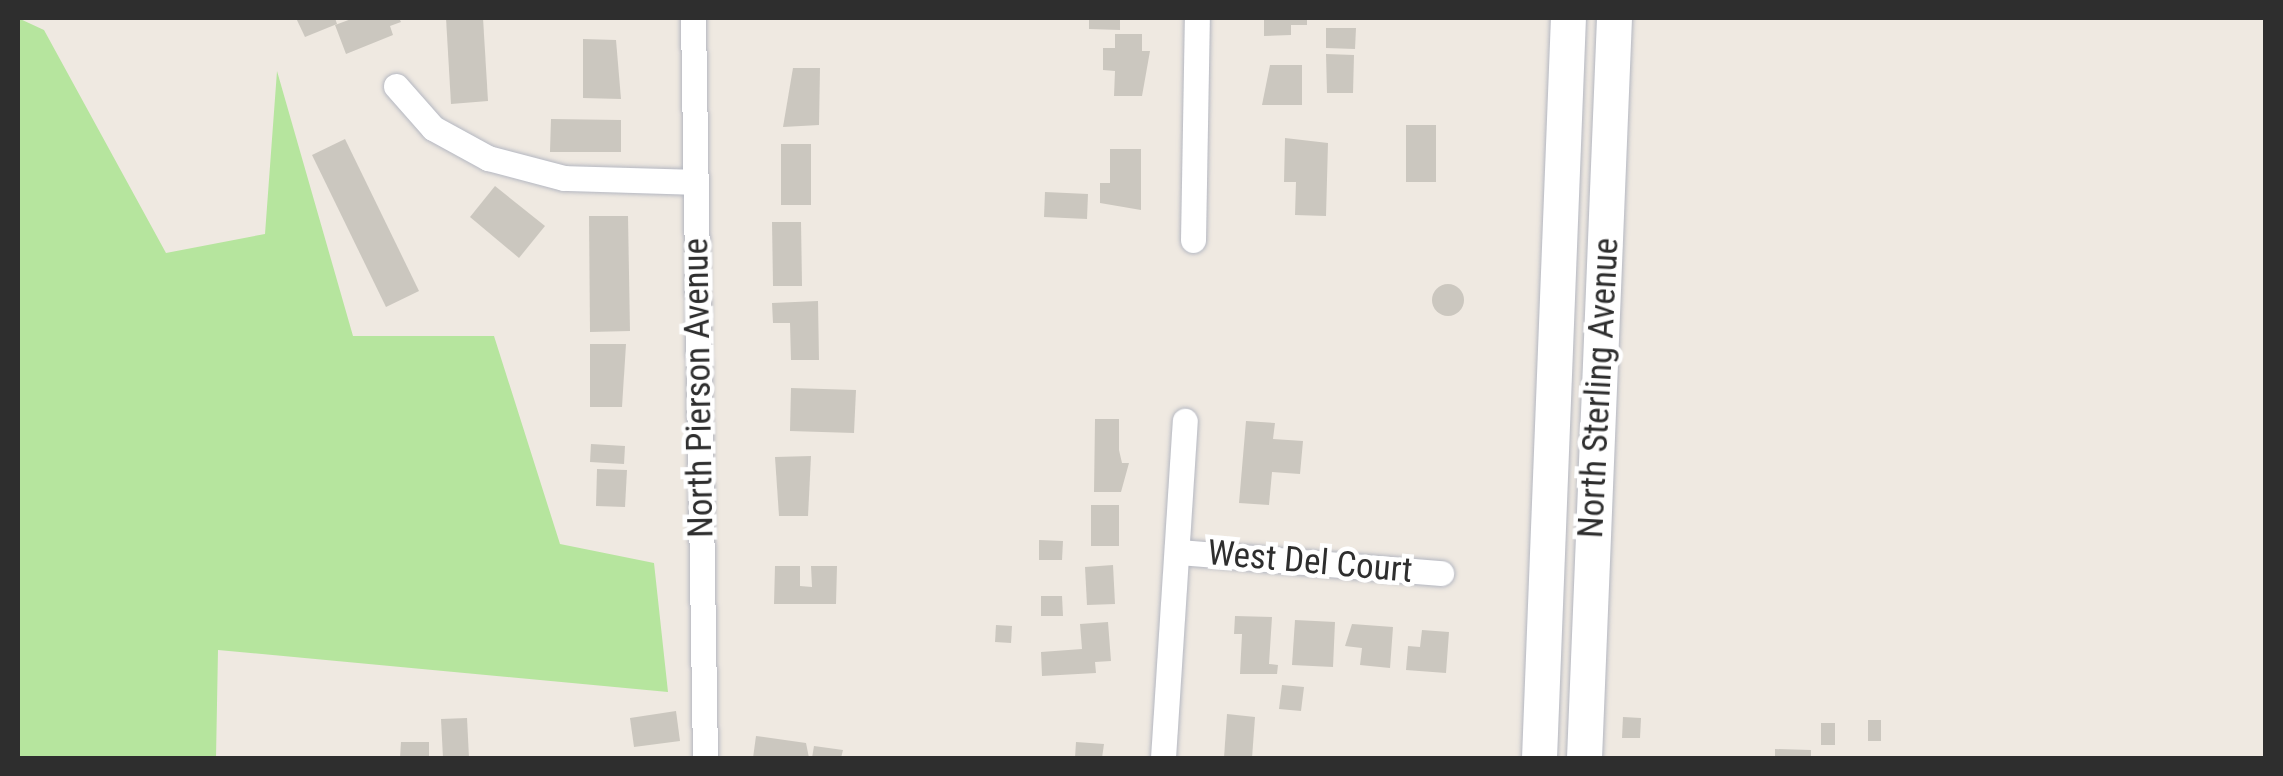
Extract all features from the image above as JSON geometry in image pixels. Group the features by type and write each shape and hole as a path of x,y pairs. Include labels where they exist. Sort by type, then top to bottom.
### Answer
{"main road":[{"name":"North Sterling Avenue","path":"1538,758 1568,18"},
{"name":"North Sterling Avenue","path":"1584,758 1614,18"}],"street":[{"name":"North Pierson Avenue","path":"693,18 706,758"},
{"path":"1193,240 1198,18"},
{"path":"396,86 433,128 488,158 564,178 696,182"},
{"path":"1163,758 1185,421"},
{"name":"West Del Court","path":"1179,552 1441,573"}],"green space":[{"path":"18,18 44,30 166,253 265,234 277,71 353,336 494,336 560,544 654,563 668,692 218,650 216,758 18,758"}],"building":[{"path":"296,18 335,18 337,24 305,37"},
{"path":"354,18 399,18 401,22 390,26 393,35 346,54 335,25"},
{"path":"446,18 483,18 488,101 451,104"},
{"path":"1089,18 1120,18 1120,30 1089,29"},
{"path":"1264,18 1307,18 1307,25 1291,25 1291,35 1264,36"},
{"path":"1326,28 1356,28 1355,49 1326,48"},
{"path":"1115,34 1142,34 1142,51 1150,51 1142,96 1114,96 1115,71 1103,70 1103,48 1115,48"},
{"path":"583,39 616,40 621,99 583,98"},
{"path":"1326,54 1354,55 1353,93 1327,93"},
{"path":"1270,65 1302,65 1302,105 1262,105"},
{"path":"793,68 820,68 819,125 783,127"},
{"path":"551,119 621,120 621,152 550,152"},
{"path":"1406,125 1436,125 1436,182 1406,182"},
{"path":"1285,138 1328,143 1326,216 1295,215 1296,182 1284,182"},
{"path":"345,139 419,291 386,307 312,155"},
{"path":"781,144 811,144 811,205 781,205"},
{"path":"1110,149 1141,149 1141,210 1100,203 1100,183 1110,183"},
{"path":"495,186 545,226 519,258 470,217"},
{"path":"1045,192 1088,194 1087,219 1044,217"},
{"path":"589,216 628,216 630,331 590,332"},
{"path":"772,222 801,222 802,286 773,286"},
{"path":"1448,284 1459,289 1464,300 1459,311 1448,316 1437,311 1432,300 1437,289"},
{"path":"818,301 819,360 791,360 790,323 773,323 772,303"},
{"path":"590,344 626,344 622,407 590,407"},
{"path":"791,388 856,390 854,433 790,431"},
{"path":"1095,419 1119,419 1119,450 1122,463 1129,463 1121,492 1094,492"},
{"path":"1246,421 1275,423 1273,439 1303,441 1300,474 1272,472 1269,505 1239,503"},
{"path":"591,444 625,446 624,464 590,462"},
{"path":"811,456 808,516 779,516 775,457"},
{"path":"597,469 627,470 625,507 596,506"},
{"path":"1091,505 1119,505 1119,546 1091,546"},
{"path":"1039,540 1063,541 1062,560 1039,560"},
{"path":"1113,565 1115,604 1087,605 1085,567"},
{"path":"775,566 800,566 800,586 812,587 811,566 837,566 836,604 774,604"},
{"path":"1041,596 1062,596 1063,616 1041,616"},
{"path":"1235,616 1272,617 1269,664 1278,665 1277,674 1240,674 1242,634 1234,634"},
{"path":"1295,620 1335,622 1333,667 1292,665"},
{"path":"1108,622 1111,661 1095,662 1096,673 1042,676 1041,652 1082,649 1080,624"},
{"path":"1352,624 1393,627 1390,668 1360,665 1362,648 1345,646"},
{"path":"996,625 1012,626 1011,643 995,642"},
{"path":"1422,630 1449,632 1446,673 1406,670 1408,646 1420,647"},
{"path":"1282,685 1304,687 1301,711 1279,709"},
{"path":"676,711 680,741 634,747 630,718"},
{"path":"1227,714 1255,717 1252,758 1224,758"},
{"path":"1623,717 1641,718 1640,738 1622,738"},
{"path":"467,718 469,758 443,758 441,719"},
{"path":"1868,720 1881,720 1881,741 1868,741"},
{"path":"1821,723 1835,723 1835,745 1821,745"},
{"path":"756,736 806,743 809,758 753,758"},
{"path":"401,742 429,742 429,758 400,758"},
{"path":"1076,742 1104,744 1102,758 1075,758"},
{"path":"814,746 843,750 841,758 812,758"},
{"path":"1775,749 1811,750 1811,758 1775,758"}]}
